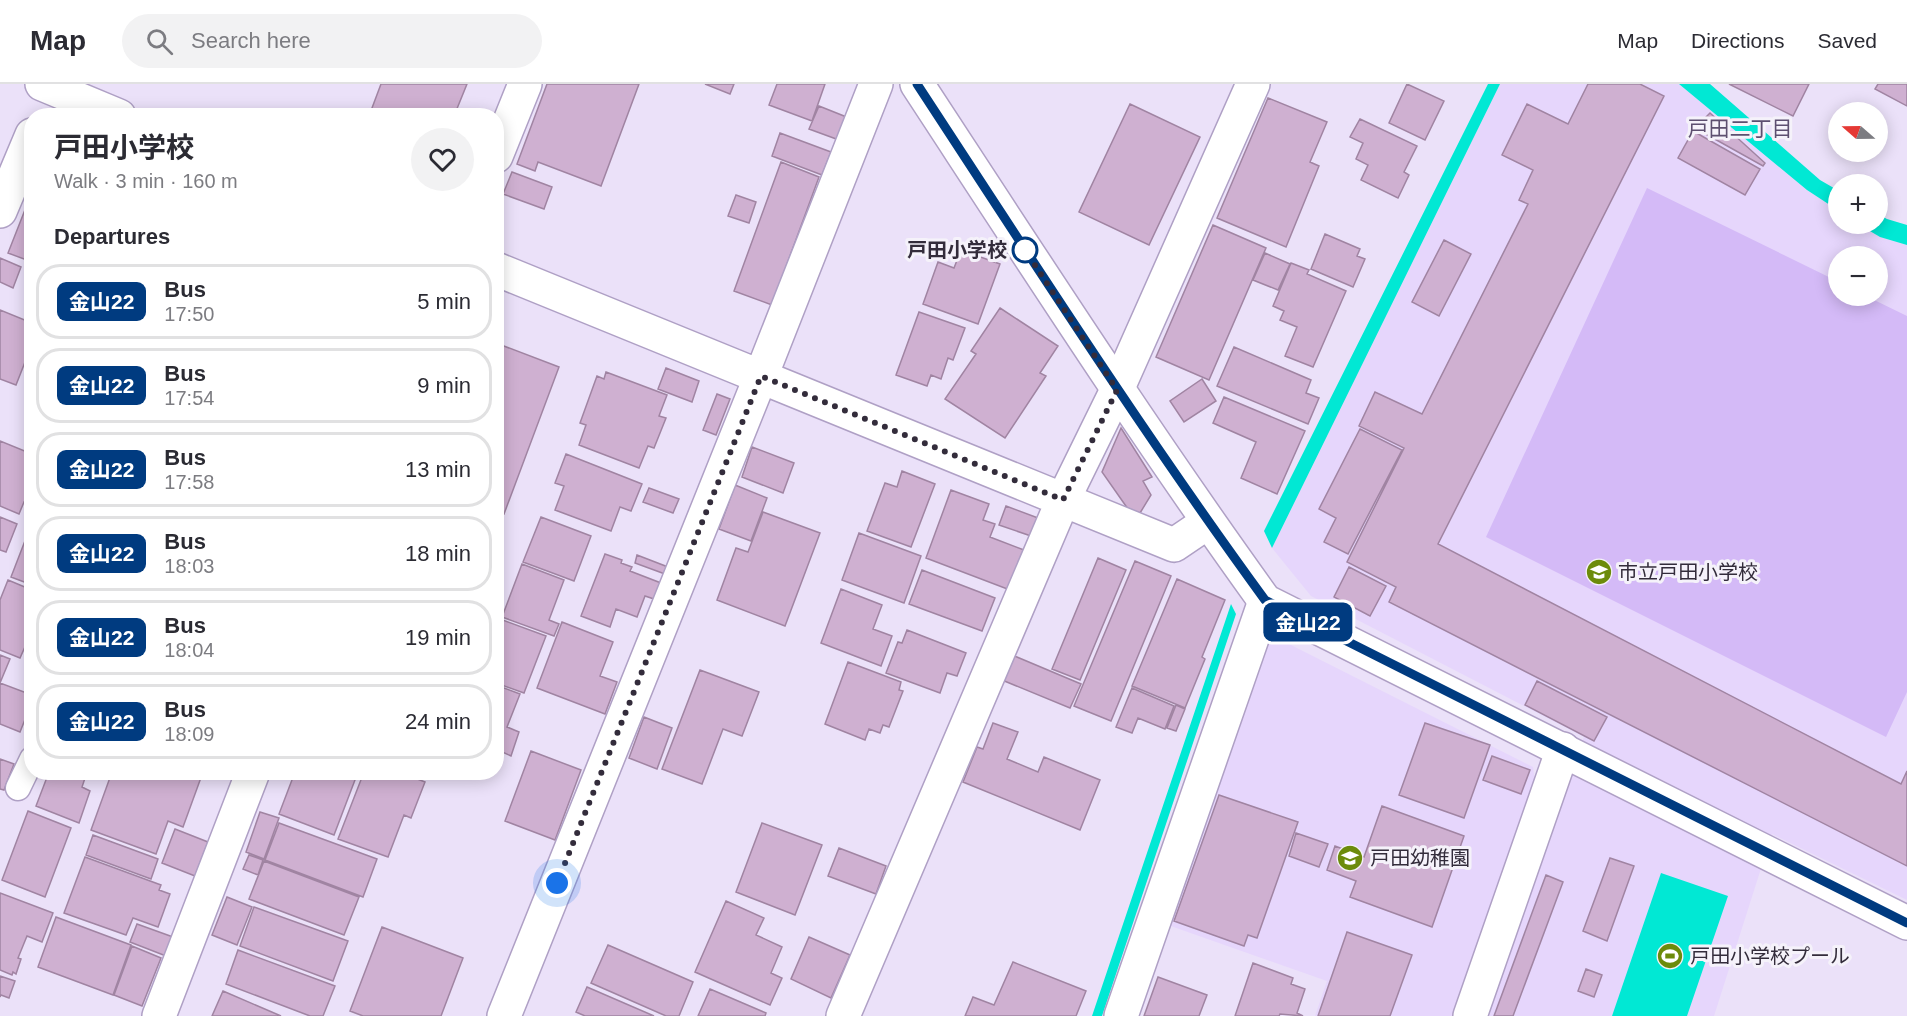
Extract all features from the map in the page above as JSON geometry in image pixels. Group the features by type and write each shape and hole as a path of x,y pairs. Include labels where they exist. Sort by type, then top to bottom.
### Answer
{"street":[{"path":"504,136 525,84"},
{"path":"504,1016 876,84"},
{"path":"917,84 1117,390 1265,600 1907,923"},
{"path":"843,1016 1063,500 1117,390 1253,84"},
{"path":"46,93 94,108"},
{"path":"0,211 24,154"},
{"path":"504,272 1174,545 1208,522"},
{"path":"1121,1016 1265,600"},
{"path":"1470,1016 1563,749"},
{"path":"159,1016 250,780"}],"lane":[{"path":"18,788 24,776"}],"shaded area":[{"path":"1488,84 1500,84 1272,548 1264,531"},
{"name":"市立戸田小学校","path":"1500,84 1679,84 1807,190 1828,204 1828,234 1875,234 1907,245 1907,900 1772,834 1714,1016 1486,1016 1584,737 1311,596 1272,548"},
{"path":"1679,84 1710,84 1828,185 1828,204 1807,190"},
{"path":"1647,188 1828,277 1828,306 1886,306 1907,316 1907,692 1886,737 1486,537"},
{"path":"1888,219 1907,225 1907,245 1875,234 1888,234"},
{"path":"1231,604 1236,614 1102,1016 1092,1016"},
{"name":"戸田幼稚園","path":"1281,640 1533,767 1536,791 1456,1016 1315,1016 1327,981 1165,924 1261,647"},
{"name":"戸田小学校プール","path":"1661,873 1728,896 1687,1016 1612,1016"}],"building":[{"path":"381,84 467,84 457,108 372,108"},
{"path":"547,84 639,84 601,186 538,162 535,171 517,164"},
{"path":"705,84 734,84 730,94"},
{"path":"777,84 825,84 812,121 769,105"},
{"path":"1407,84 1444,101 1425,140 1389,123"},
{"path":"1588,84 1640,84 1664,96 1438,544 1901,784 1907,771 1907,866 1389,602 1396,587 1347,562 1404,448 1359,426 1375,392 1422,414 1528,204 1519,200 1533,170 1502,155 1527,104 1568,124"},
{"path":"1729,84 1809,84 1793,116"},
{"path":"1878,84 1907,84 1907,106 1875,89"},
{"path":"1268,98 1327,122 1310,162 1319,166 1286,247 1217,218"},
{"path":"1130,104 1200,137 1149,245 1079,212"},
{"path":"819,106 849,118 839,140 809,129"},
{"path":"1710,113 1765,163 1763,166 1695,128"},
{"path":"1360,119 1417,146 1404,172 1409,175 1398,198 1361,180 1368,165 1356,159 1363,143 1350,137"},
{"path":"1693,131 1760,169 1745,195 1678,158"},
{"path":"780,133 831,152 822,175 772,156"},
{"path":"781,162 819,177 772,305 734,291"},
{"path":"512,172 552,187 544,209 504,194"},
{"path":"736,195 756,202 749,223 728,216"},
{"path":"24,212 24,259 8,253"},
{"path":"1213,225 1266,248 1209,380 1156,357"},
{"path":"1325,234 1360,249 1357,256 1365,259 1353,287 1311,269"},
{"path":"1444,240 1471,254 1439,316 1412,302"},
{"path":"961,250 1000,264 978,324 923,304 938,262 954,268"},
{"path":"1265,253 1290,264 1278,290 1253,280"},
{"path":"0,258 21,267 13,288 0,282"},
{"path":"1291,263 1309,270 1307,274 1346,291 1313,367 1285,356 1297,327 1280,320 1284,311 1273,306"},
{"path":"1000,308 1058,346 1040,373 1046,376 1005,438 945,399 976,354 971,351"},
{"path":"0,310 24,320 24,365 16,385 0,379"},
{"path":"919,312 965,328 953,360 948,358 941,379 931,375 927,386 896,375"},
{"path":"504,346 559,367 504,514"},
{"path":"1234,347 1311,380 1306,393 1319,398 1308,424 1217,386"},
{"path":"666,368 699,381 692,402 658,389"},
{"path":"606,372 667,395 659,416 666,418 654,448 648,446 639,468 579,445 586,425 580,423 597,376 604,379"},
{"path":"1202,379 1216,401 1184,422 1170,401"},
{"path":"717,394 730,399 716,435 703,430"},
{"path":"1224,397 1305,431 1277,494 1241,478 1256,442 1213,423"},
{"path":"1121,428 1152,477 1143,481 1151,495 1140,513 1128,509 1102,472"},
{"path":"1360,429 1402,450 1348,554 1324,542 1336,518 1319,509"},
{"path":"0,441 24,451 24,502 19,514 0,506"},
{"path":"752,447 794,463 783,493 742,477"},
{"path":"566,454 642,484 631,511 620,507 611,531 555,510 564,486 555,483"},
{"path":"902,471 935,484 911,547 867,531 885,483 897,487"},
{"path":"735,485 767,498 751,541 719,529"},
{"path":"649,488 679,499 673,513 643,502"},
{"path":"951,490 989,504 983,520 995,524 990,537 1024,550 1010,590 926,558"},
{"path":"1006,506 1038,518 1031,536 999,525"},
{"path":"763,512 820,533 785,626 717,600 736,548 748,552"},
{"path":"0,517 17,524 6,552 0,550"},
{"path":"541,517 591,536 574,581 523,562"},
{"path":"859,533 921,556 904,603 842,580"},
{"path":"24,543 24,582 11,577"},
{"path":"605,554 622,560 621,563 632,567 630,571 661,583 654,599 645,596 637,617 616,609 610,627 581,616"},
{"path":"637,555 668,567 665,574 635,563"},
{"path":"1098,558 1126,570 1080,680 1052,669"},
{"path":"1135,561 1171,576 1111,721 1074,706"},
{"path":"522,564 564,580 549,620 559,624 554,636 504,618 504,612"},
{"path":"1349,567 1386,586 1370,616 1334,597"},
{"path":"922,570 995,598 982,631 909,604"},
{"path":"1177,579 1225,600 1185,708 1132,686"},
{"path":"8,580 24,587 24,649 20,658 0,650 0,600"},
{"path":"841,589 882,605 873,629 892,636 881,666 821,643"},
{"path":"504,620 546,636 524,693 504,686"},
{"path":"562,622 613,642 600,676 617,682 605,714 537,688"},
{"path":"907,630 966,653 957,676 947,673 940,693 886,673 898,642 902,643"},
{"path":"0,655 10,659 0,683"},
{"path":"1012,655 1081,684 1070,708 1002,680"},
{"path":"848,662 901,682 899,690 903,691 889,727 883,725 880,733 869,729 865,740 825,724"},
{"path":"700,670 759,692 742,736 723,729 702,784 662,769"},
{"path":"1537,681 1607,717 1594,741 1525,705"},
{"path":"0,683 24,692 24,722 20,732 0,724"},
{"path":"504,688 520,694 507,727 519,732 511,756 504,753"},
{"path":"1132,688 1174,706 1165,729 1138,718 1132,733 1116,727"},
{"path":"1176,705 1185,709 1176,731 1167,728"},
{"path":"644,717 672,728 657,769 629,758"},
{"path":"993,723 1018,732 1007,759 1038,772 1044,757 1100,780 1080,830 963,782 977,747 983,749"},
{"path":"1425,723 1490,745 1464,818 1399,795"},
{"path":"531,751 581,770 555,840 505,821"},
{"path":"1492,756 1530,770 1521,794 1483,780"},
{"path":"0,759 14,764 4,790 0,789"},
{"path":"46,780 84,780 82,787 90,791 79,823 36,806"},
{"path":"109,780 200,780 183,827 168,821 156,854 91,830"},
{"path":"292,780 355,780 334,835 279,814"},
{"path":"361,780 420,780 425,782 411,818 404,815 388,857 338,839"},
{"path":"1219,795 1298,822 1257,938 1248,935 1244,946 1174,921"},
{"path":"1382,806 1464,836 1432,927 1350,897 1356,881 1327,870 1335,846 1364,857"},
{"path":"28,811 71,828 45,897 2,880"},
{"path":"260,812 279,818 264,859 246,852"},
{"path":"279,823 377,859 363,897 265,860"},
{"path":"762,823 822,845 795,915 736,892"},
{"path":"175,829 208,842 195,876 162,863"},
{"path":"1296,833 1328,844 1319,867 1289,856"},
{"path":"93,835 158,859 151,879 86,855"},
{"path":"839,848 886,866 876,894 828,876"},
{"path":"249,855 263,860 258,875 243,869"},
{"path":"85,857 161,885 159,890 170,894 158,927 133,918 126,935 64,913"},
{"path":"1610,858 1634,866 1607,941 1583,931"},
{"path":"264,861 359,897 344,935 249,899"},
{"path":"1546,875 1563,882 1513,1016 1494,1016"},
{"path":"0,893 53,913 42,942 27,936 18,958 21,959 16,974 13,972 12,975 0,970"},
{"path":"227,897 252,907 237,945 212,935"},
{"path":"726,901 764,918 756,935 782,947 771,973 782,978 770,1005 695,972"},
{"path":"254,907 348,941 333,981 240,946"},
{"path":"56,917 131,945 113,995 38,967"},
{"path":"137,924 173,937 166,956 130,942"},
{"path":"382,927 463,958 441,1016 363,1016 350,1011"},
{"path":"1347,932 1412,955 1390,1016 1318,1016"},
{"path":"809,937 850,955 831,998 791,979"},
{"path":"608,945 693,982 679,1016 666,1016 591,983"},
{"path":"132,946 161,958 142,1006 114,995"},
{"path":"238,950 335,986 323,1016 310,1016 226,984"},
{"path":"1013,962 1086,991 1076,1016 965,1016 973,997 994,1005"},
{"path":"1253,963 1293,978 1291,984 1305,989 1297,1013 1303,1016 1280,1014 1279,1016 1235,1016"},
{"path":"1586,969 1602,975 1594,997 1578,991"},
{"path":"0,976 15,981 9,998 1,995 0,997"},
{"path":"1158,977 1207,995 1199,1016 1144,1016"},
{"path":"587,987 654,1016 585,1016 576,1012"},
{"path":"710,989 766,1013 765,1016 698,1016"},
{"path":"223,991 281,1016 212,1016"}],"bus line":[{"name":"金山22","path":"917,84 1117,390 1265,600 1907,923"}],"place":[{"name":"戸田小学校","path":"1025,250"},
{"name":"市立戸田小学校","path":"1599,572"},
{"name":"戸田幼稚園","path":"1350,858"},
{"name":"戸田小学校プール","path":"1670,956"}],"district":[{"name":"戸田二丁目","path":"1740,128"}],"route":[{"path":"557,883 761,376 1063,500 1117,390 1025,250"}]}
